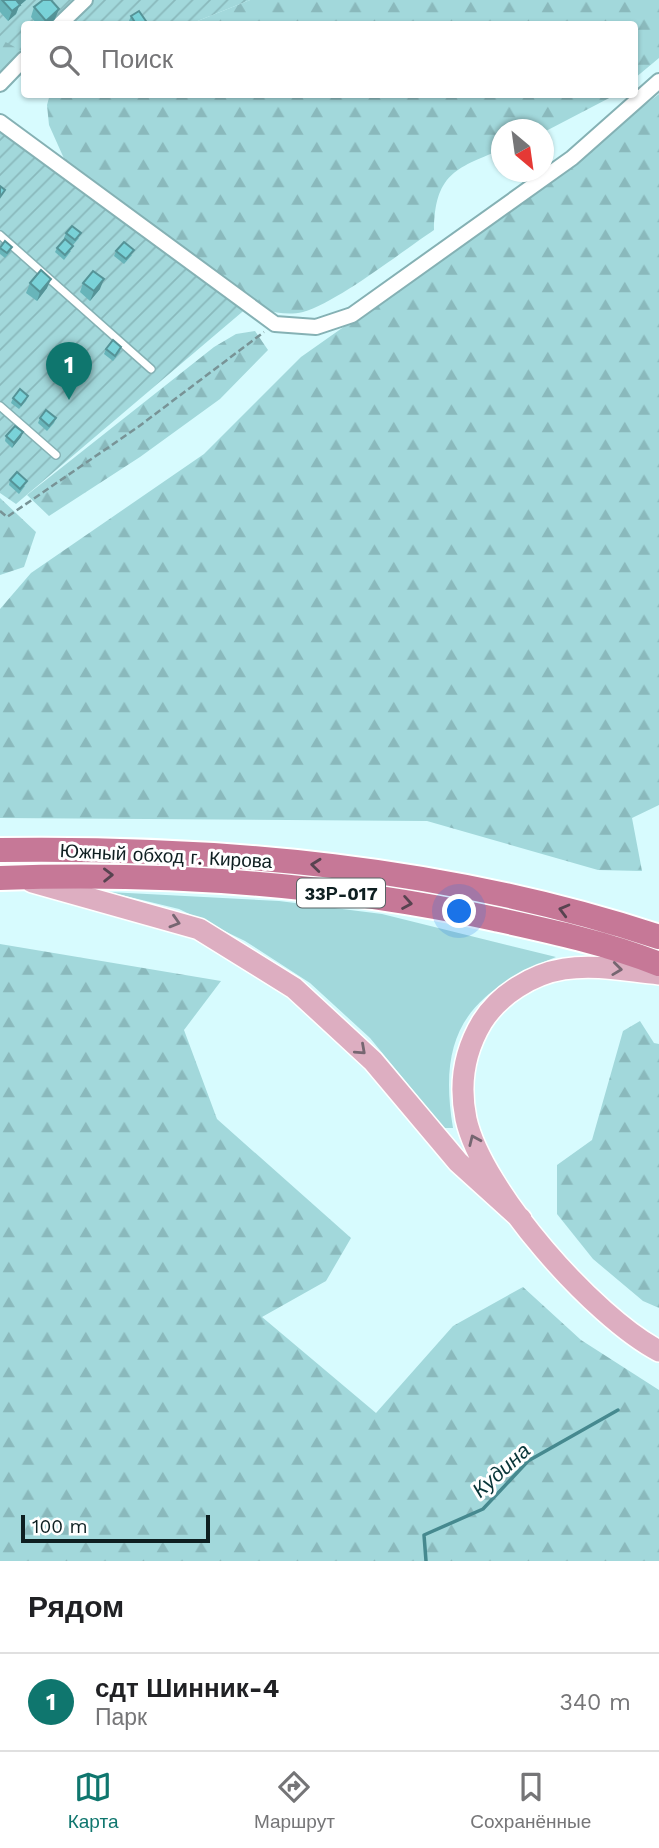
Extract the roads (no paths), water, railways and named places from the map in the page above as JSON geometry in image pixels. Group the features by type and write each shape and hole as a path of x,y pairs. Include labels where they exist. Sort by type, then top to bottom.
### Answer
{"highway":[{"name":"Южный обход г. Кирова","path":"0,850 193,853 352,869 541,905 659,937"},
{"name":"Южный обход г. Кирова","path":"7,878 121,875 198,879 370,896 561,933 659,964"}],"main road":[{"path":"7,878 199,929 293,988 373,1061 458,1162 521,1219 584,1293 618,1323 659,1351"},
{"path":"630,928 659,930"},
{"path":"521,1219 484,1160 467,1122 462,1084 465,1064 486,1015 511,992 540,976 561,970 607,967 659,974"}],"street":[{"path":"63,21 85,0"},
{"path":"0,84 21,62"},
{"path":"0,122 275,324 316,327 352,315 572,158 659,81"}],"lane":[{"path":"0,235 151,369"},
{"path":"0,406 56,455"}],"waterway":[{"name":"Кудина","path":"426,1561 424,1535 483,1509 528,1461 618,1410"}],"place":[{"name":"сдт Шинник-4","path":"69,400"}]}
